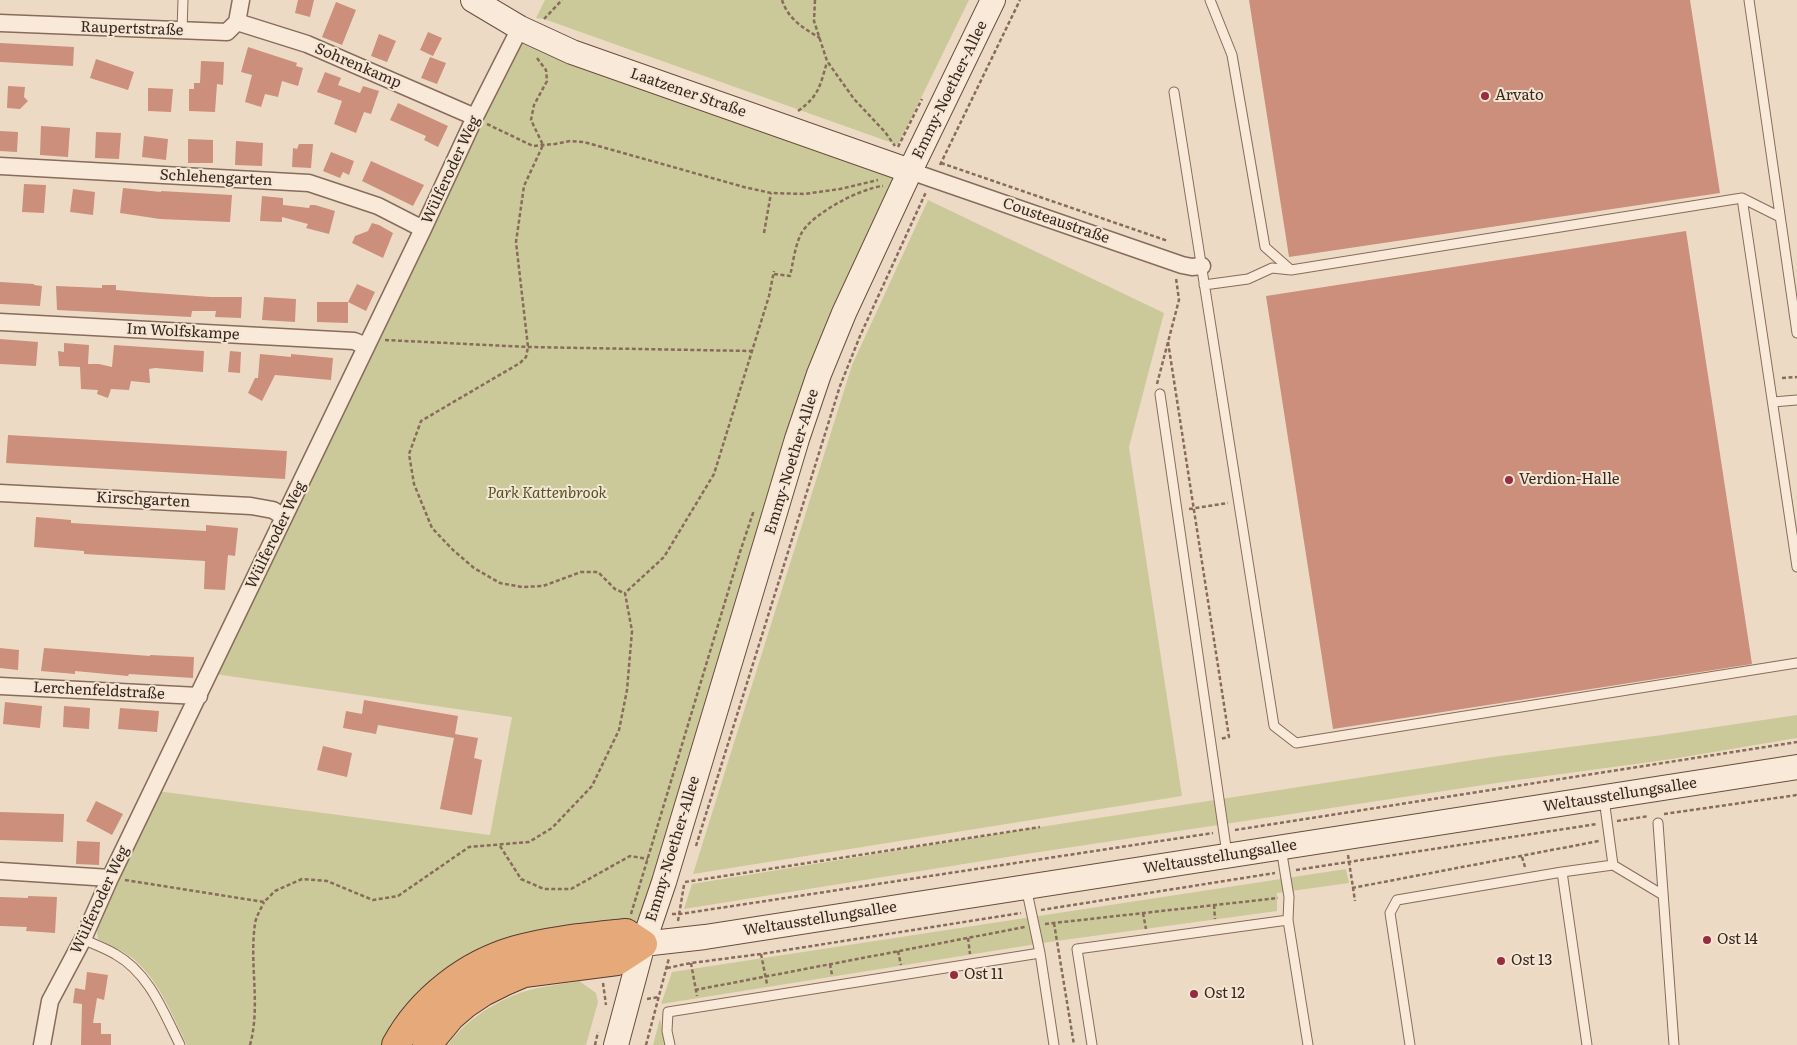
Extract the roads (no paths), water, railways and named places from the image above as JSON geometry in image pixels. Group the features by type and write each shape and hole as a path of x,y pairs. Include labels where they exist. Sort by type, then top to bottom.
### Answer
{"highway":[{"path":"396,1045 414,1018 444,988 478,965 498,956 536,945 626,933 643,944 617,961 524,973 503,982 465,1004 441,1026 426,1045"}],"main road":[{"name":"Laatzener Straße","path":"473,0 520,28 572,52 910,171"},
{"name":"Emmy-Noether-Allee","path":"616,1045 643,944 664,882 797,439 819,374 844,313 910,171 993,0"},
{"name":"Weltausstellungsallee","path":"643,944 705,937 1797,768"}],"street":[{"path":"237,22 242,0"},
{"name":"Raupertstraße","path":"0,23 227,32 237,22"},
{"name":"Sohrenkamp","path":"237,22 307,44 475,117"},
{"name":"Wülferoder Weg","path":"42,1045 50,1001 83,939 110,878 423,230 475,117 520,28"},
{"name":"Schlehengarten","path":"0,166 309,183 378,206 423,230"},
{"name":"Cousteaustraße","path":"910,171 1192,268 1202,266"},
{"name":"Im Wolfskampe","path":"0,322 368,343"},
{"name":"Kirschgarten","path":"0,493 251,506 273,510 284,517"},
{"name":"Lerchenfeldstraße","path":"0,686 199,696"},
{"path":"0,871 110,878"}],"lane":[{"path":"182,30 184,0"},
{"path":"1210,0 1232,55 1265,247 1291,270"},
{"path":"1749,0 1780,217 1794,297 1797,332"},
{"path":"1174,92 1274,726 1296,742 1797,663"},
{"path":"1742,198 1797,567"},
{"path":"1204,285 1248,279 1272,268 1291,270 1742,198 1780,217"},
{"path":"1160,394 1228,856"},
{"path":"1772,402 1797,400"},
{"path":"1604,798 1613,865"},
{"path":"1656,819 1674,1045"},
{"path":"1281,847 1289,897 1288,920 1308,1045"},
{"path":"1410,1045 1390,913 1397,900 1613,865 1663,895"},
{"path":"1562,872 1588,1045"},
{"path":"1026,886 1040,953 1054,1045"},
{"path":"1092,1045 1077,949 1288,920"},
{"path":"83,939 114,953 131,965 149,984 180,1045"},
{"path":"670,1045 667,1031 668,1012 1040,953"}],"place":[{"name":"Arvato","path":"1485,96"},
{"name":"Verdion-Halle","path":"1509,480"},
{"name":"Ost 14","path":"1707,940"},
{"name":"Ost 13","path":"1501,961"},
{"name":"Ost 11","path":"954,975"},
{"name":"Ost 12","path":"1194,994"}],"park label":[{"name":"Park Kattenbrook","path":"547,494"}]}
